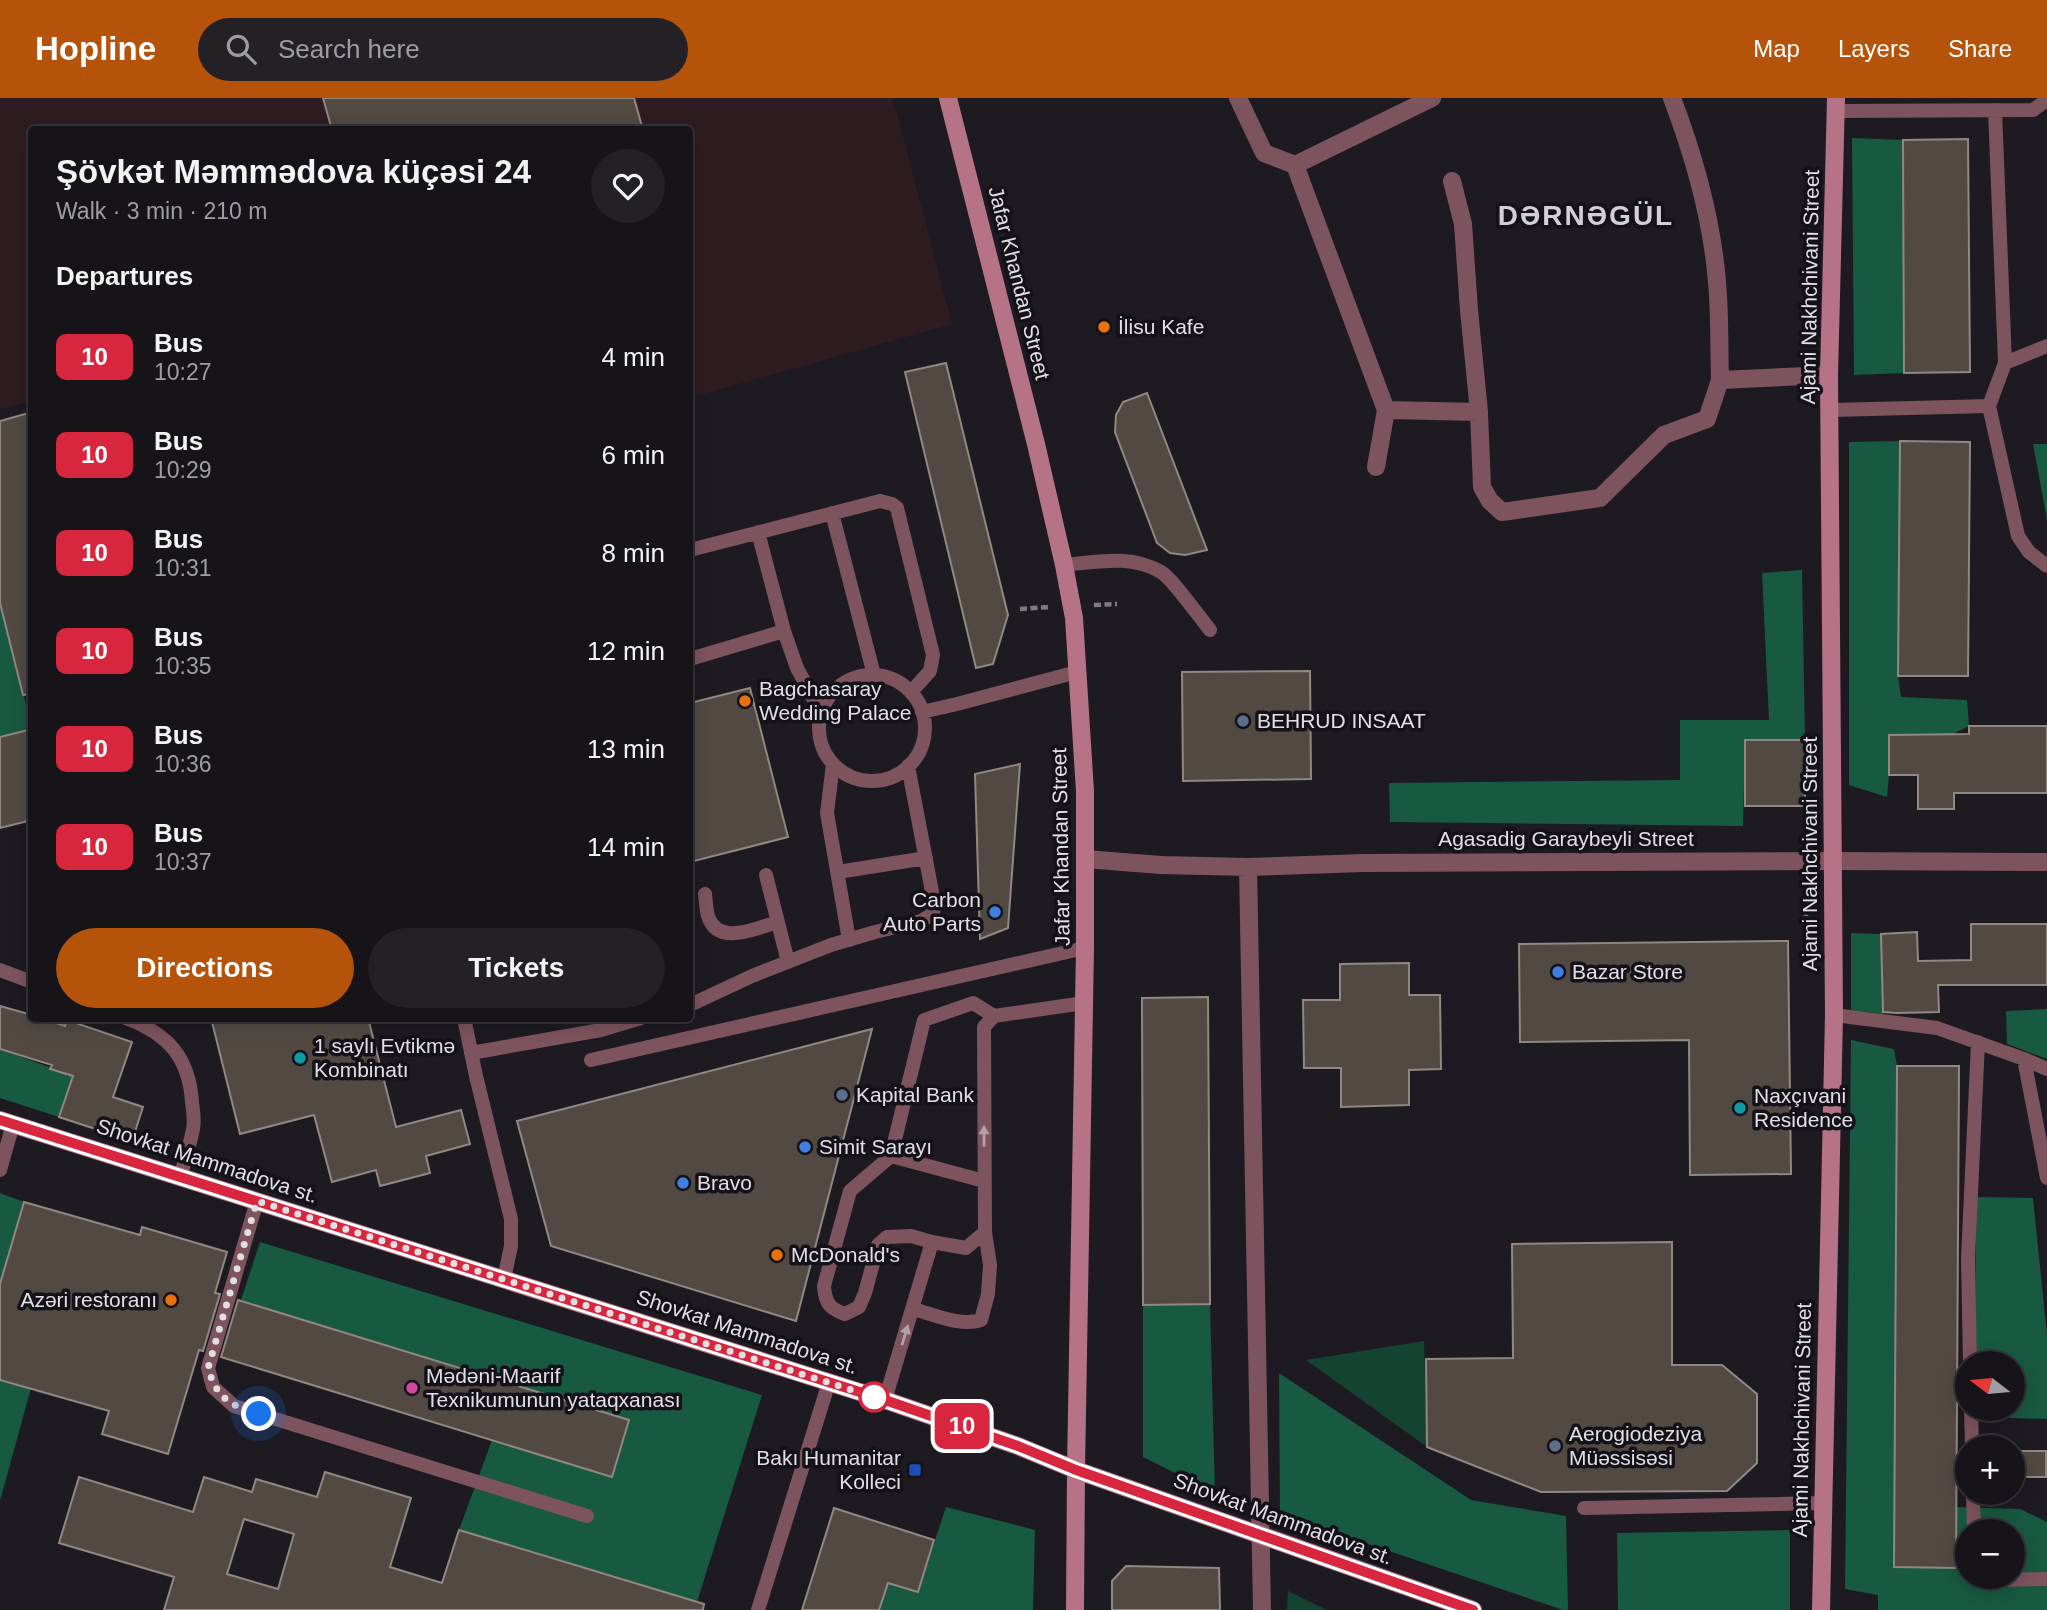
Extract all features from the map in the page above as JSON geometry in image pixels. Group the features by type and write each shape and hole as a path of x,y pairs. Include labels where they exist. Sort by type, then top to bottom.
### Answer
{"main road":[{"name":"Jafar Khandan Street","path":"948,98 1036,444 1074,618 1084,778 1085,859 1075,1610"},
{"name":"Ajami Nakhchivani Street","path":"1821,1610 1833,1016 1829,375 1836,104"},
{"name":"Shovkat Mammadova st.","path":"6,1122 885,1400 1473,1610"}],"street":[{"path":"1238,98 1264,153 1295,165 1432,98"},
{"path":"1452,181 1463,224 1479,412 1482,487 1490,501 1502,512 1600,498 1664,435 1707,419 1720,380 1717,281 1708,219 1692,158 1671,98"},
{"path":"1295,165 1386,410 1376,467"},
{"path":"1720,380 1829,375"},
{"path":"1386,410 1479,412"},
{"name":"Agasadig Garaybeyli Street","path":"1085,859 1161,865 1248,867 1377,863 2047,862"},
{"path":"1248,867 1262,1610"}],"lane":[{"path":"1836,104 1995,110 2047,100"},
{"path":"1995,110 2005,363 1989,406 2018,536 2029,552 2047,566"},
{"path":"2005,363 2047,346"},
{"path":"1831,410 1989,406"},
{"path":"693,549 880,501 892,503 897,508 933,655 930,671 911,692"},
{"path":"832,513 874,675"},
{"path":"758,533 784,631 797,667 821,713"},
{"path":"1064,565 1119,560 1138,563 1163,572 1210,631"},
{"path":"693,658 784,631"},
{"path":"922,712 1077,672"},
{"path":"874,675 887,677 911,692 922,712 925,729 923,743 908,766 897,775 870,781 844,773 833,764 825,753 819,726 821,713 836,689 860,676 874,675"},
{"path":"833,764 827,813 849,940"},
{"path":"693,1004 788,962 849,940 921,921 933,914 934,903 908,766"},
{"path":"838,872 926,858"},
{"path":"766,875 788,962"},
{"path":"705,894 708,916 712,926 719,932 741,933 778,922"},
{"path":"591,1060 1085,948"},
{"path":"0,970 28,980"},
{"path":"985,1232 967,1248 912,1236 887,1237 878,1245 859,1307 845,1314 833,1310 825,1300 824,1286 850,1191 891,1156 924,1020 973,1003 994,1016"},
{"path":"913,1309 956,1321 974,1322 981,1320 988,1294 990,1265 985,1232 984,1027 994,1016 1084,1003"},
{"path":"1833,1016 1937,1028 2047,1069"},
{"path":"134,1022 157,1033 172,1046 184,1064 191,1083 194,1127 180,1177"},
{"path":"465,1022 511,1219 511,1246 503,1279"},
{"path":"471,1053 600,1030 627,1022"},
{"path":"1970,1351 1968,1258 1978,1042"},
{"path":"2024,1059 2047,1178"},
{"path":"0,1170 6,1122"},
{"path":"891,1156 984,1181"},
{"path":"257,1201 208,1368 213,1387 234,1406 587,1516"},
{"path":"885,1400 932,1242"},
{"path":"758,1610 829,1382"},
{"path":"1584,1508 1823,1503"},
{"path":"2025,1579 2047,1579"}],"shaded area":[{"path":"0,98 893,98 952,324 693,397 693,126 28,126 28,402 0,409"}],"green space":[{"path":"1852,138 1903,140 1904,373 1854,375"},
{"path":"1900,441 1898,675 1901,697 1967,700 1969,726 1953,734 1889,735 1887,797 1849,785 1849,442"},
{"path":"2033,444 2047,444 2047,520"},
{"path":"1802,570 1805,740 1745,740 1743,826 1390,822 1389,783 1680,780 1680,720 1769,720 1762,573"},
{"path":"0,603 28,712 28,730 0,737"},
{"path":"1851,933 1881,934 1884,1014 1851,1010"},
{"path":"2047,1009 2047,1059 2007,1044 2006,1011"},
{"path":"1851,1040 1894,1049 1897,1066 1894,1567 1955,1568 1955,1589 2025,1589 2025,1519 1956,1519 1956,1507 2020,1509 2047,1522 2047,1610 1878,1610 1878,1595 1845,1589"},
{"path":"0,1049 73,1076 59,1117 0,1098"},
{"path":"0,1193 24,1202 0,1284"},
{"path":"1976,1197 2033,1198 2047,1335 2047,1419 2025,1418 2025,1351 1975,1351"},
{"path":"260,1242 762,1395 697,1602 459,1530 492,1440 612,1477 629,1420 241,1300"},
{"path":"1210,1304 1215,1493 1143,1457 1143,1305"},
{"path":"1424,1341 1427,1447 1306,1360"},
{"path":"1279,1373 1471,1500 1566,1516 1568,1610 1280,1514"},
{"path":"0,1380 31,1388 0,1501"},
{"path":"946,1507 1035,1530 1033,1610 879,1610 888,1583 918,1592"},
{"path":"1790,1530 1790,1610 1618,1610 1617,1533"},
{"path":"1288,1591 1327,1610 1287,1610"}],"building":[{"path":"323,98 634,98 642,126 331,126"},
{"path":"1968,139 1970,372 1904,373 1903,140"},
{"path":"946,363 1008,615 993,664 976,668 905,372"},
{"path":"1147,393 1207,550 1185,555 1170,553 1157,543 1115,432 1116,415 1123,402"},
{"path":"28,413 28,694 23,695 0,603 0,421"},
{"path":"1900,441 1970,442 1968,676 1898,676"},
{"path":"1310,671 1311,779 1183,781 1182,672"},
{"path":"750,688 788,837 693,861 693,702"},
{"path":"1969,726 2047,726 2047,793 1954,793 1954,809 1918,809 1918,775 1889,775 1889,735 1969,734"},
{"path":"28,730 28,821 0,828 0,737"},
{"path":"1745,740 1805,740 1805,806 1745,806"},
{"path":"1020,764 1008,928 980,939 975,774"},
{"path":"1971,924 2047,924 2047,985 1938,985 1939,1012 1883,1012 1881,934 1917,932 1918,961 1971,960"},
{"name":"Naxçıvani Residence","path":"1788,941 1791,1174 1690,1175 1689,1040 1520,1042 1519,944"},
{"path":"1409,963 1409,995 1440,995 1441,1069 1409,1070 1409,1105 1341,1107 1341,1068 1304,1068 1303,1000 1340,1000 1340,964"},
{"path":"1208,997 1210,1304 1143,1305 1142,998"},
{"path":"0,1006 28,1014 28,1022 53,1022 65,1026 66,1022 73,1022 132,1042 113,1097 143,1107 132,1141 59,1117 73,1076 50,1069 52,1065 0,1049"},
{"name":"1 saylı Evtikmə Kombinatı","path":"212,1022 369,1022 396,1127 461,1110 470,1144 426,1156 430,1173 380,1186 376,1170 332,1182 314,1115 240,1134"},
{"name":"Bravo","path":"872,1029 796,1321 551,1246 517,1121"},
{"path":"1897,1066 1959,1066 1955,1568 1894,1567"},
{"path":"24,1202 140,1235 142,1227 227,1252 215,1293 220,1294 203,1351 199,1350 168,1454 102,1434 109,1411 0,1380 0,1284"},
{"path":"1672,1242 1672,1365 1722,1365 1757,1394 1757,1463 1727,1491 1541,1492 1427,1447 1426,1359 1513,1358 1512,1244"},
{"path":"238,1300 629,1420 612,1477 221,1357"},
{"path":"2025,1451 2046,1451 2046,1477 2025,1477"},
{"path":"325,1472 411,1498 390,1567 442,1583 459,1530 704,1604 703,1610 164,1610 174,1577 59,1543 79,1477 193,1512 204,1477 252,1492 256,1479 317,1497","holes":["244,1519 294,1534 278,1589 227,1574"]},
{"path":"834,1508 934,1540 918,1592 888,1583 879,1610 802,1610"},
{"path":"1126,1566 1219,1568 1220,1610 1112,1610 1112,1581"}],"bus line":[{"name":"10","path":"0,1120 959,1424 1076,1470 1473,1610"}],"place":[{"name":"İlisu Kafe","path":"1104,327"},
{"name":"Bagchasaray Wedding Palace","path":"745,701"},
{"name":"BEHRUD INSAAT","path":"1243,721"},
{"name":"Carbon Auto Parts","path":"995,912"},
{"name":"Bazar Store","path":"1558,972"},
{"name":"1 saylı Evtikmə Kombinatı","path":"300,1058"},
{"name":"Kapital Bank","path":"842,1095"},
{"name":"Naxçıvani Residence","path":"1740,1108"},
{"name":"Simit Sarayı","path":"805,1147"},
{"name":"Bravo","path":"683,1183"},
{"name":"McDonald's","path":"777,1255"},
{"name":"Azəri restoranı","path":"171,1300"},
{"name":"Mədəni-Maarif Texnikumunun yataqxanası","path":"412,1388"},
{"name":"Aerogiodeziya Müəssisəsi","path":"1555,1446"},
{"name":"Bakı Humanitar Kolleci","path":"915,1470"}],"district":[{"name":"DƏRNƏGÜL","path":"1586,215"}],"route":[{"path":"259,1414 234,1406 213,1387 208,1368 257,1201 874,1397"}]}
